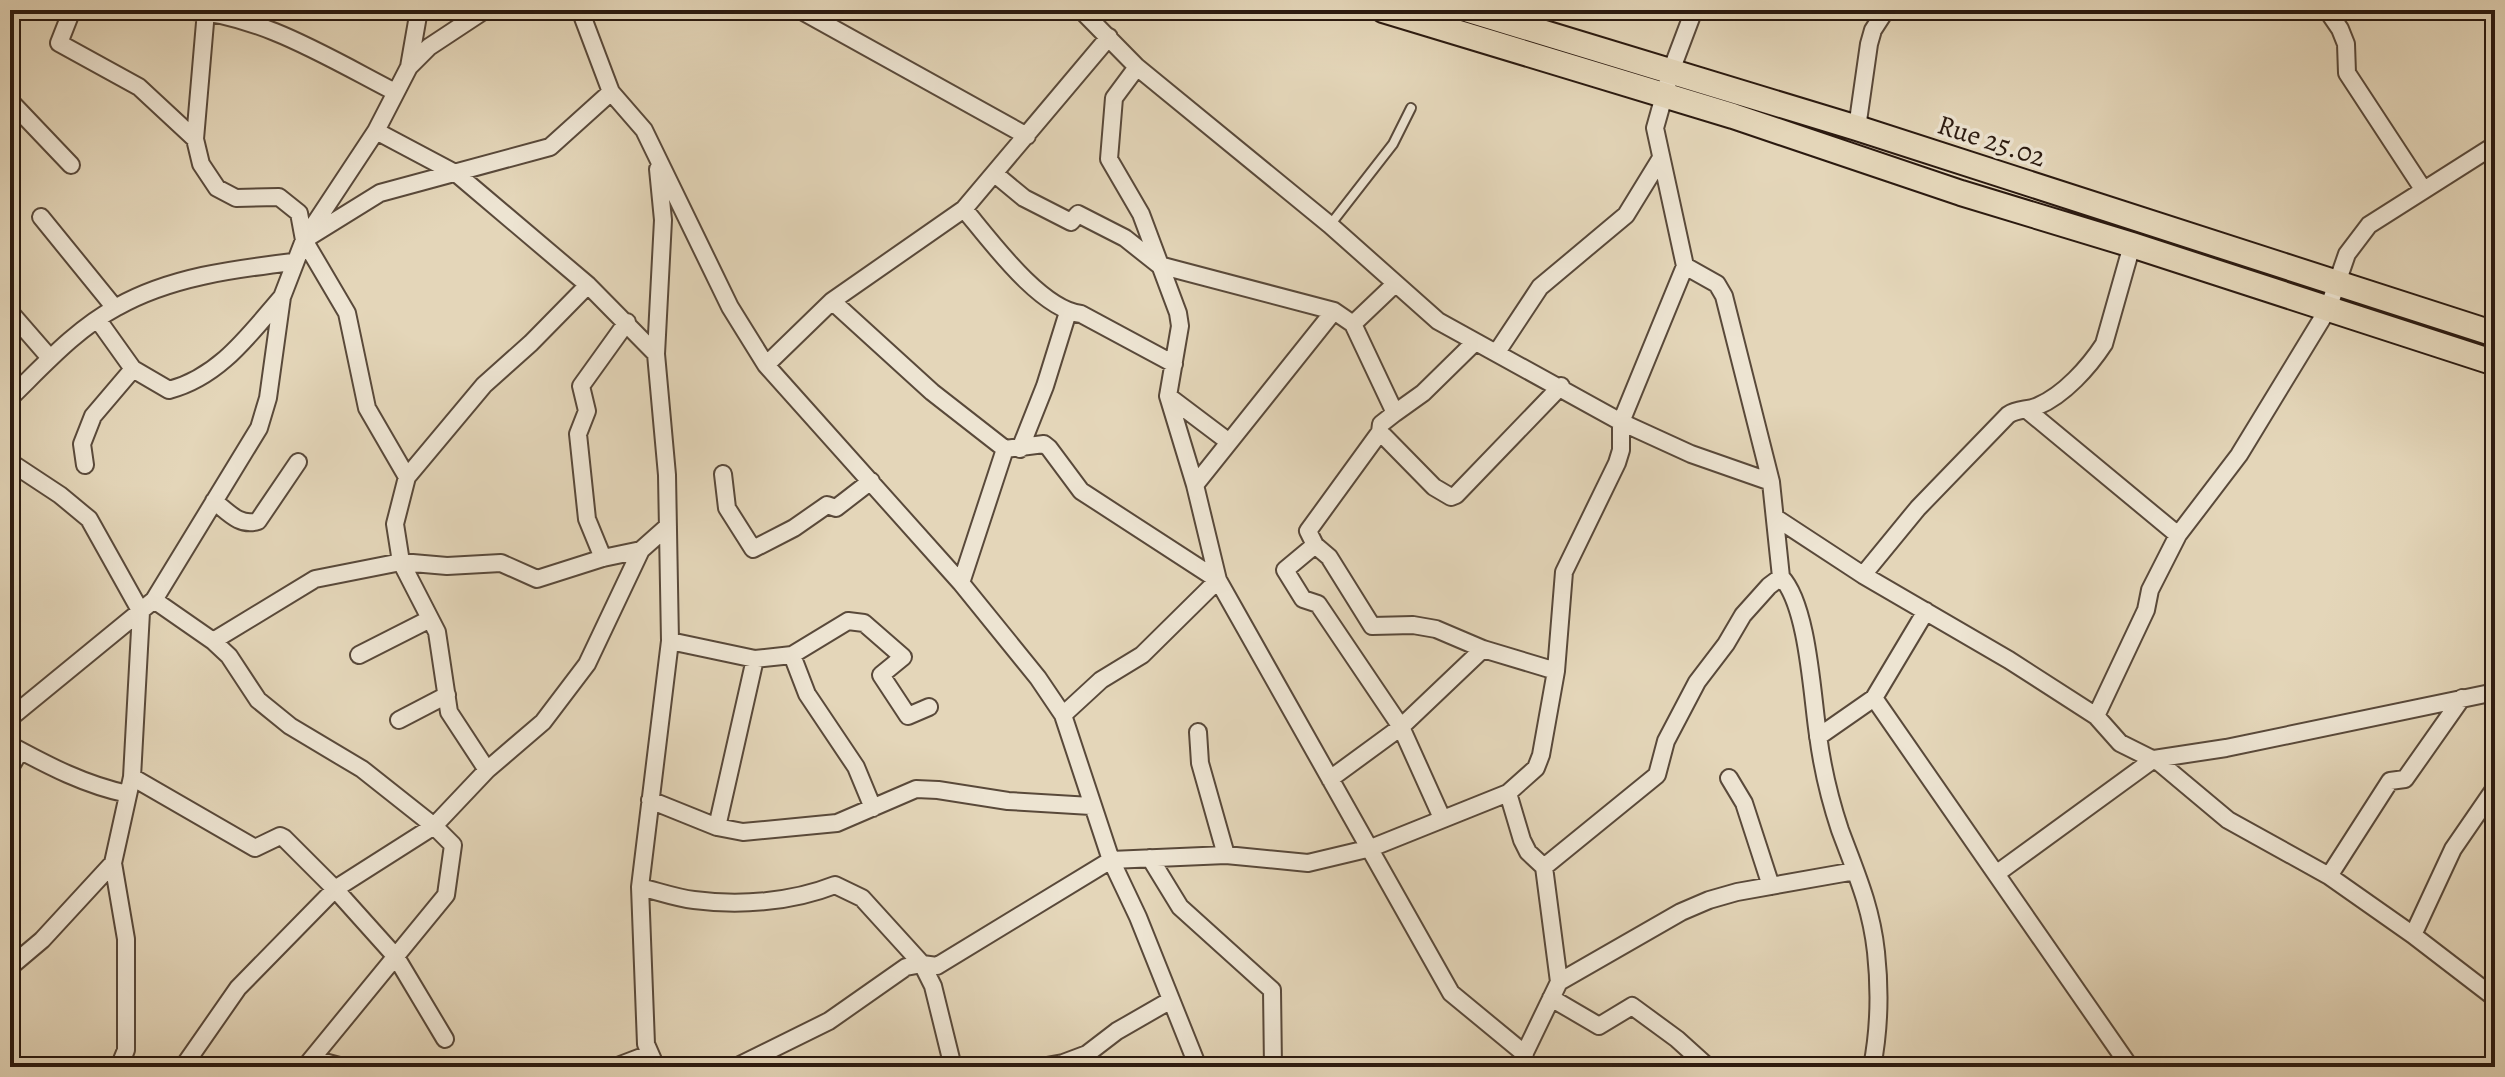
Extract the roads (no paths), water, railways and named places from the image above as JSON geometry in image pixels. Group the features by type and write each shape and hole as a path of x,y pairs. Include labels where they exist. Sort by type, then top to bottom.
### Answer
{"main road":[{"path":"1383,10 1733,116 1961,193 2495,363"},
{"name":"Rue 25.02","path":"1469,10 1857,128 2495,334"}],"street":[{"path":"72,10 59,43 139,87 195,139"},
{"path":"181,10 206,11 280,33 395,92"},
{"path":"409,67 419,10"},
{"path":"10,718 154,600 259,428 268,398 282,297 304,240 376,131 409,67 429,47 485,10"},
{"path":"580,10 611,92 644,130 730,307 766,365 961,583 1038,678 1063,715 1111,860 1138,917 1198,1067"},
{"path":"800,10 1027,136"},
{"path":"1081,10 1137,67 1330,225 1438,321 1561,386 1621,422 1691,454 1771,482"},
{"path":"736,1067 829,1021 911,965 937,966 1111,860 1226,855 1308,863 1371,848 1508,793 1536,768 1556,671 1564,572 1617,463 1621,450 1621,422 1685,266 1655,128 1671,71 1694,10"},
{"path":"1857,128 1869,44 1873,30 1886,10"},
{"path":"2327,10 2346,44 2347,73 2423,189"},
{"path":"206,11 195,139 201,164 217,188 236,198 279,197 299,213 304,240 347,313 367,408 407,477"},
{"path":"766,365 832,301 964,209 1109,37"},
{"path":"1137,67 1114,98 1109,159 1141,214 1178,313 1180,326 1168,396 1195,485 1218,580 1451,993 1521,1061 1559,982 1681,912 1723,896 1855,871"},
{"path":"304,240 380,193 550,147 611,92"},
{"path":"10,101 71,165"},
{"path":"376,131 457,174 588,285 656,354"},
{"path":"2096,716 2146,610 2150,590 2178,535 2239,455 2328,309 2347,254 2369,225 2495,145"},
{"path":"615,1067 652,1060 646,1044 640,887 670,641 668,526 656,354 663,220 657,156"},
{"path":"1497,352 1540,287 1626,215 1661,158"},
{"path":"995,174 1024,198 1071,222 1078,214 1125,238 1159,265 1334,311 1353,324 1395,413"},
{"path":"964,209 1017,273 1068,312 1081,314 1174,364"},
{"path":"41,217 115,308"},
{"path":"1863,575 1918,508 2008,415 2054,398 2095,358 2104,344 2132,245"},
{"path":"10,398 50,358 98,320 148,292 229,269 293,262"},
{"path":"1685,266 1717,284 1724,296 1771,482 1781,577 1789,586 1796,608 1810,669 1818,737 1839,827 1868,901 1876,955 1877,1042 1872,1067"},
{"path":"1353,324 1395,284"},
{"path":"487,770 449,712 437,632 401,562 395,524 407,477 484,385 588,285"},
{"path":"98,320 133,369 162,388 175,389 214,369 233,354 282,297"},
{"path":"832,301 932,392 1012,449 1044,444 1081,491 1218,580"},
{"path":"1195,485 1334,311"},
{"path":"10,312 50,358"},
{"path":"961,583 1012,449 1045,386 1068,312"},
{"path":"603,558 587,519 578,434 587,411 581,386 627,322"},
{"path":"1475,342 1423,393 1381,424 1380,432 1308,531 1315,545 1329,557 1372,626 1413,625 1436,629 1483,649 1556,671"},
{"path":"85,465 82,444 93,416 133,369"},
{"path":"1380,432 1434,487 1451,497 1561,386"},
{"path":"1168,396 1229,442"},
{"path":"2027,410 2178,535"},
{"path":"214,501 238,520 258,521 298,462"},
{"path":"13,470 60,495 89,519 141,612 130,786 113,863 126,939 126,1050 119,1067"},
{"path":"723,474 727,508 753,549 794,528 827,505 836,508 871,481"},
{"path":"1776,518 1863,575 2096,716 2120,743 2154,759 2228,820 2329,876 2495,998"},
{"path":"183,1067 238,988 335,889 434,826 487,770 543,722 579,677 641,550 668,526"},
{"path":"1315,545 1285,570 1303,599 1318,604 1401,727 1442,818"},
{"path":"213,641 315,579 401,562 447,566 501,563 537,579 603,558 641,550"},
{"path":"1544,867 1657,775 1669,733 1697,682 1743,615 1781,577"},
{"path":"1063,715 1101,680 1142,655 1218,580"},
{"path":"154,600 213,641 229,656 258,700 290,726 362,769 434,826 453,845 446,895 309,1063"},
{"path":"1818,737 1874,698 1926,611"},
{"path":"359,655 430,619"},
{"path":"670,641 755,659 792,655 848,621 857,621 864,623 903,657 881,675 908,716 929,707"},
{"path":"1330,779 1401,727 1483,649"},
{"path":"792,655 807,694 856,767 873,808"},
{"path":"717,827 755,659"},
{"path":"1996,874 2154,759 2226,748 2495,692"},
{"path":"399,720 447,695"},
{"path":"1874,698 2130,1067"},
{"path":"2329,876 2390,781 2405,779 2462,698"},
{"path":"1198,732 1200,763 1226,855"},
{"path":"10,768 15,748 94,787 130,786 255,848 280,836 284,838 396,957 445,1039"},
{"path":"1729,778 1741,798 1771,886"},
{"path":"2413,935 2453,849 2495,788"},
{"path":"650,800 717,827 755,832 837,823 916,789 1008,801 1091,806"},
{"path":"1508,793 1522,840 1528,852 1544,867 1559,982"},
{"path":"1150,858 1180,907 1272,990 1273,1067"},
{"path":"10,967 42,940 113,863"},
{"path":"640,887 693,900 734,902 808,896 835,885 862,898 922,964 933,986 953,1067"},
{"path":"1551,998 1599,1026 1632,1006 1677,1039 1708,1067"},
{"path":"1041,1067 1087,1054 1117,1031 1171,1000"},
{"path":"309,1063 343,1067"}],"lane":[{"path":"1330,225 1393,144 1411,108"}]}
